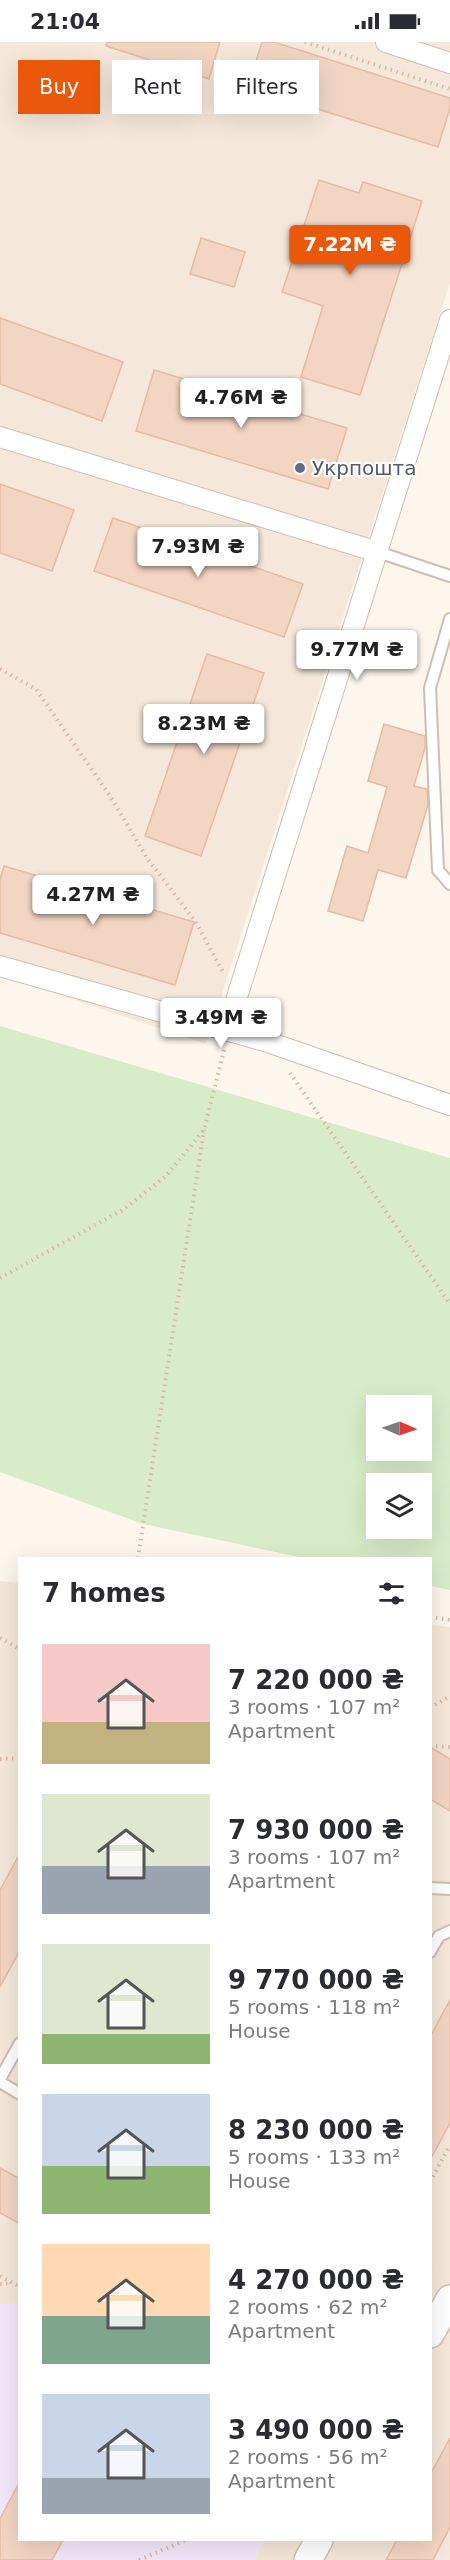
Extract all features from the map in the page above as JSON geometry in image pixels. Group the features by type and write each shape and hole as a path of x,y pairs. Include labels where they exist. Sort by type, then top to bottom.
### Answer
{"street":[{"path":"386,42 450,63"},
{"path":"229,1031 237,997 450,320"},
{"path":"0,437 378,552"},
{"path":"0,966 268,1042 450,1105"},
{"path":"432,2330 450,2299"},
{"path":"308,2560 318,2541"}],"lane":[{"path":"378,552 450,576"},
{"path":"450,619 430,688 438,870 450,884"},
{"path":"432,1888 450,1889"},
{"path":"432,1948 439,1936 450,1931"},
{"path":"18,2047 0,2080 18,2093"}],"path":[{"path":"305,42 450,88"},
{"path":"0,669 36,689 110,796 147,858 195,921 237,997"},
{"path":"138,1557 204,1130 229,1031"},
{"path":"268,1042 450,1304"},
{"path":"0,1278 124,1209 166,1176 204,1130"},
{"path":"432,1617 450,1620"},
{"path":"0,1638 18,1648"},
{"path":"432,1707 450,1696"},
{"path":"432,1746 450,1747"},
{"path":"0,1759 18,1758"},
{"path":"432,2178 450,2145"},
{"path":"0,2276 18,2286"},
{"path":"0,2284 13,2283"},
{"path":"139,2560 184,2541"}],"shaded area":[{"path":"0,42 450,42 450,283 206,1044 0,975"},
{"path":"0,1581 18,1583 18,2541 432,2541 432,1625 450,1627 450,2560 0,2560"},
{"path":"18,2303 18,2541 264,2541 254,2560 0,2560 0,2304"}],"green space":[{"path":"0,1026 450,1158 450,1590 432,1586 432,1557 299,1557 143,1524 0,1472"}],"building":[{"path":"107,42 220,42 209,79 202,77 202,60 150,60 106,46"},
{"path":"262,42 274,42 450,98 450,108 438,147 319,109 319,60 256,60"},
{"path":"319,180 359,193 363,182 422,201 360,395 301,377 323,306 282,292"},
{"path":"201,238 245,252 234,287 190,274"},
{"path":"0,318 123,362 102,421 0,384"},
{"path":"154,370 347,428 328,489 136,431"},
{"path":"0,484 74,510 52,571 0,553"},
{"path":"113,518 303,584 284,637 94,571"},
{"path":"207,654 264,673 201,856 145,836"},
{"path":"384,724 425,736 425,748 414,786 427,789 428,805 406,878 378,870 363,921 328,911 347,846 368,853 387,787 368,781"},
{"path":"4,866 194,922 175,985 0,933 0,879"},
{"path":"432,1748 450,1759 450,1811 432,1800"},
{"path":"18,1857 18,1954 0,1987 0,1890"},
{"path":"450,2000 450,2123 432,2156 432,2033"},
{"path":"0,2168 18,2178 18,2223 0,2213"},
{"path":"450,2438 450,2527 433,2560 386,2560 396,2541 432,2541 432,2471"},
{"path":"18,2485 18,2541 62,2541 52,2560 0,2560 0,2519"}],"place":[{"name":"Укрпошта","path":"300,468"}]}
